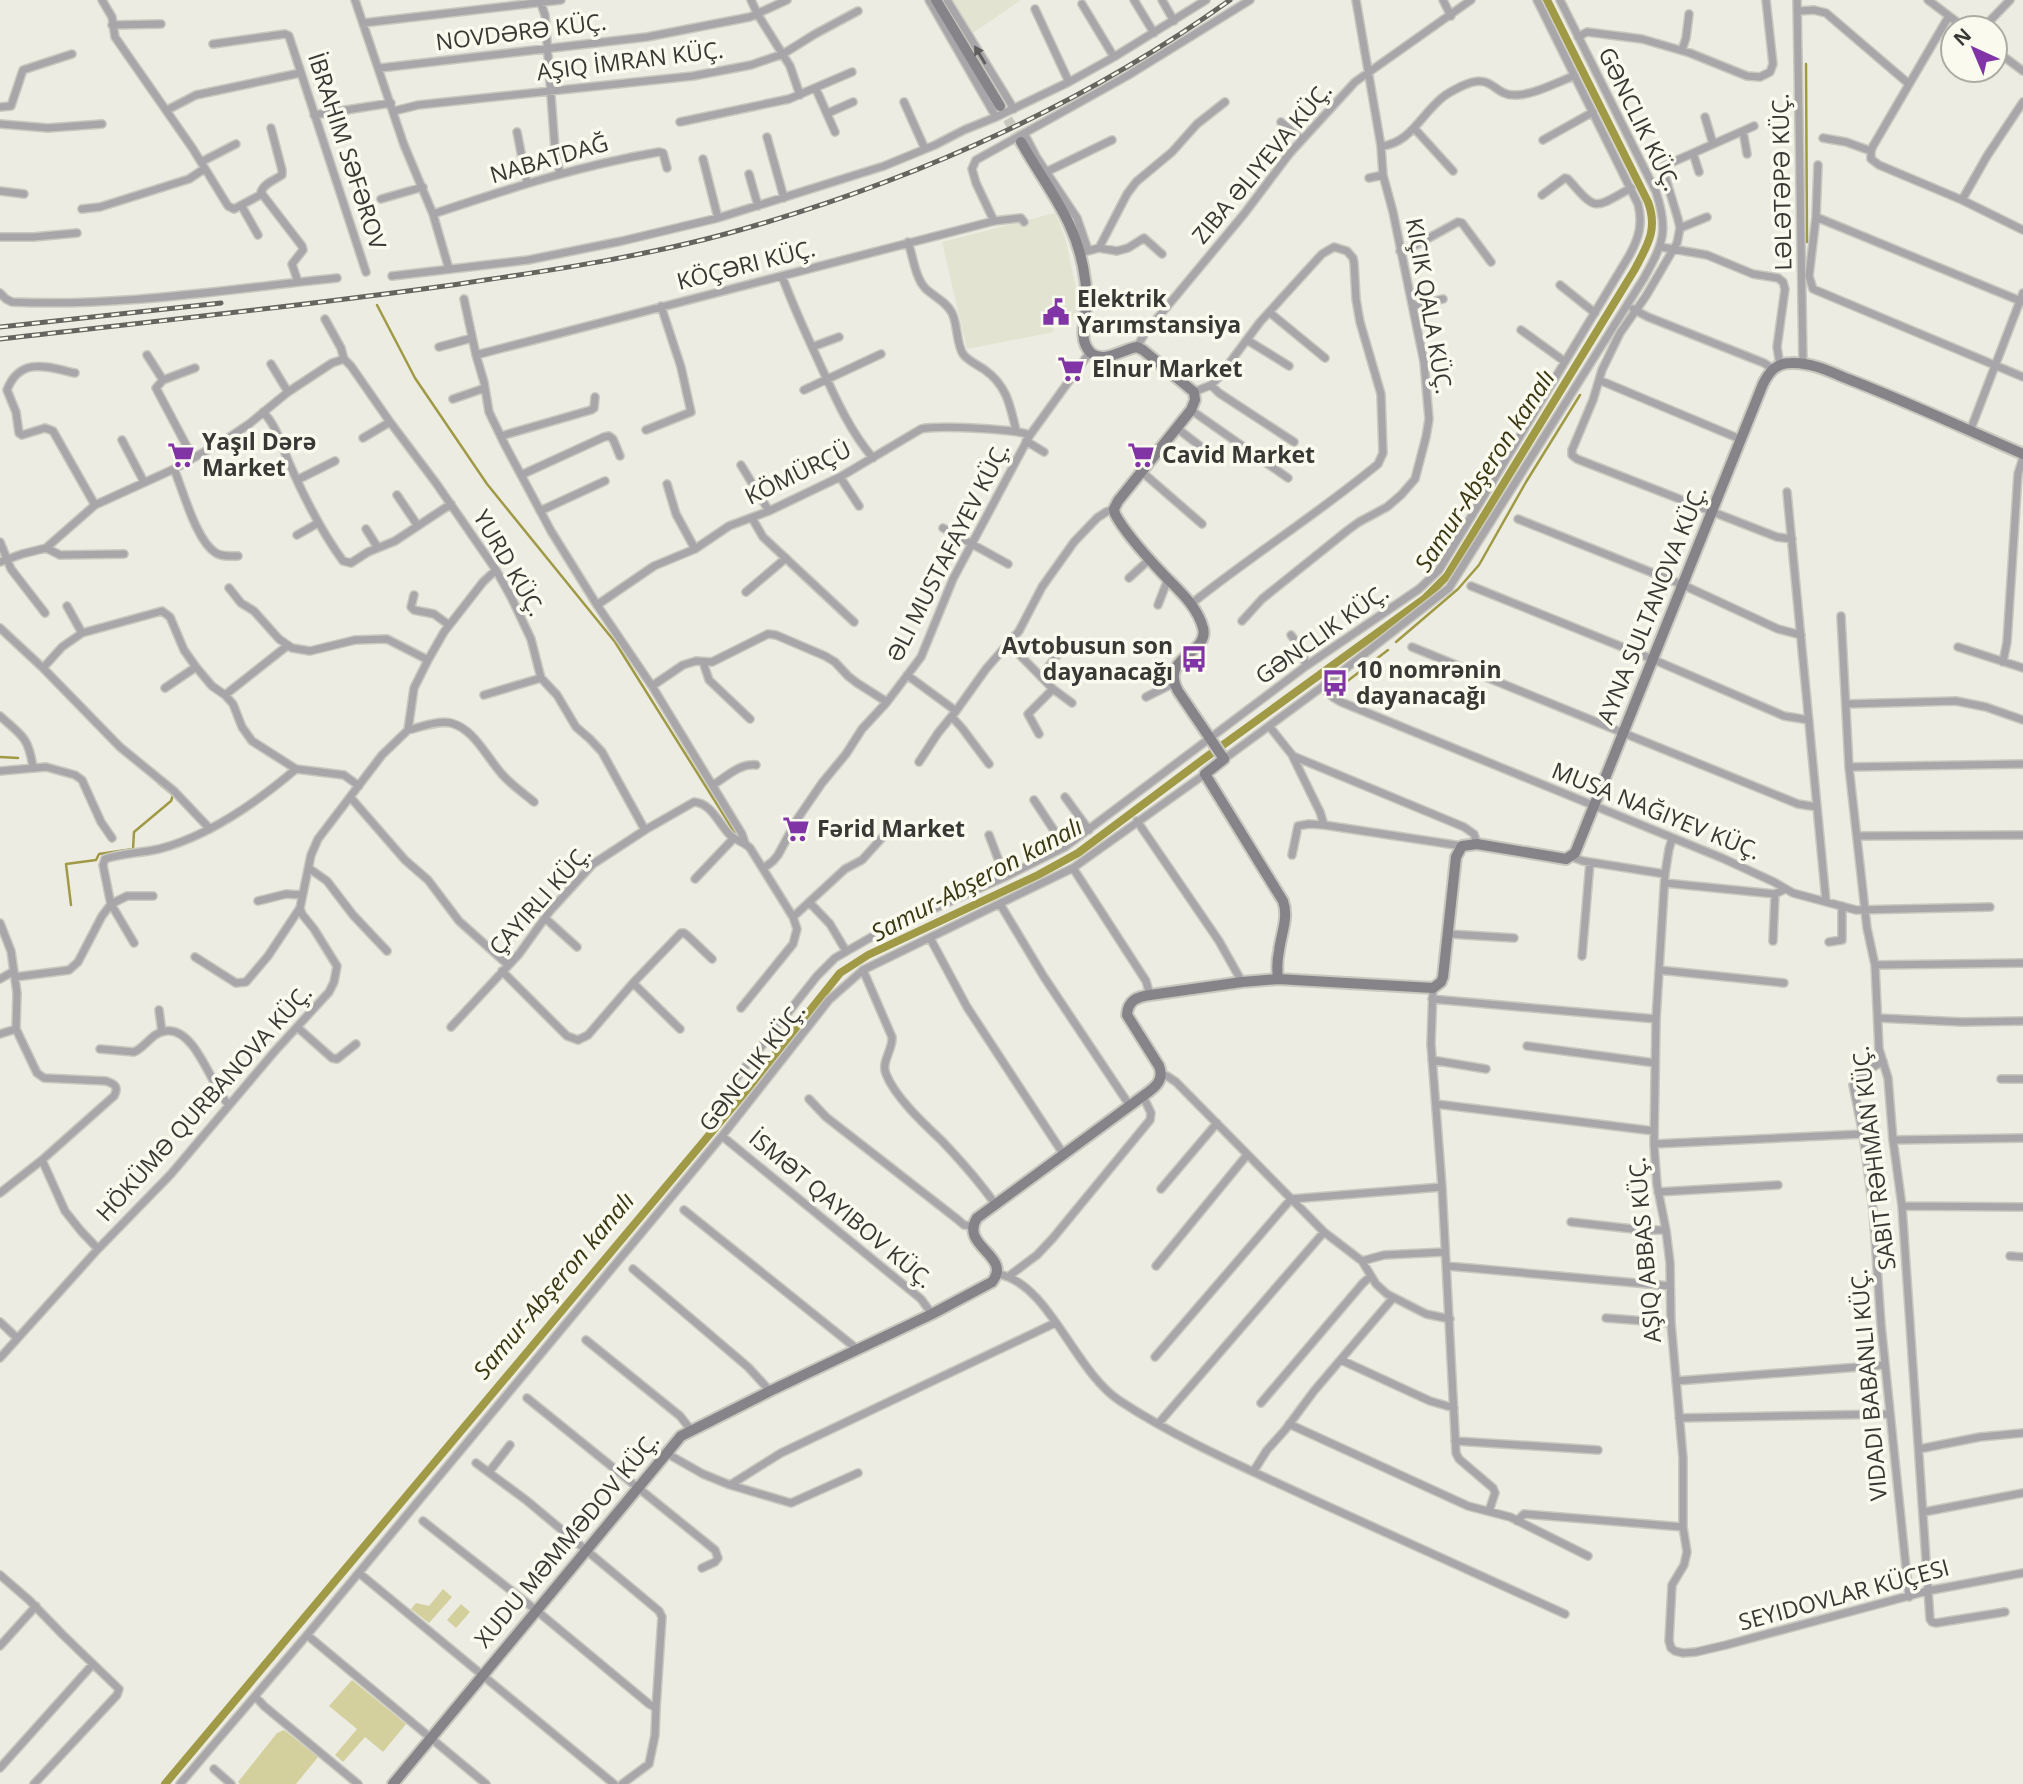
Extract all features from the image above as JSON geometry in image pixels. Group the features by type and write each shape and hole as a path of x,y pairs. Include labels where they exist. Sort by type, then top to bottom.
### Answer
{"street":[{"path":"102,0 110,11 118,42 167,110 230,208 234,209 262,194"},
{"path":"355,0 404,145 433,214 449,269"},
{"path":"363,23 561,0"},
{"path":"751,0 790,66 800,95"},
{"name":"NOVDƏRƏ KÜÇ.","path":"380,68 647,37 758,15 787,0"},
{"path":"929,0 998,112"},
{"path":"936,0 998,112"},
{"path":"947,0 1014,109"},
{"path":"1134,0 1154,33"},
{"path":"1162,0 1174,21"},
{"path":"392,276 528,260 572,252 718,218 884,166 1069,82 1206,0"},
{"path":"994,221 972,169 981,156 1023,138 1250,0"},
{"name":"KIÇIK QALA KÜÇ.","path":"1242,621 1262,599 1359,522 1387,507 1401,495 1415,479 1426,437 1429,419 1424,362 1383,175 1370,73 1356,0"},
{"path":"1443,0 1451,16"},
{"name":"ZIBA ƏLIYEVA KÜÇ.","path":"1137,347 1145,332 1302,140 1355,82 1471,0"},
{"name":"GƏNCLIK KÜÇ.","path":"731,1085 826,965 875,935 1065,847 1211,741 1306,666 1419,589 1438,570 1595,313 1637,241 1641,227 1641,215 1631,188 1537,0"},
{"name":"GƏNCLIK KÜÇ.","path":"1222,756 1322,687 1449,587 1661,247 1664,224 1656,192 1560,0"},
{"path":"1578,37 1587,32 1642,39 1747,76 1766,75 1773,64 1766,0"},
{"name":"LƏLƏTƏPƏ KÜÇ.","path":"1797,0 1803,363"},
{"path":"1928,0 1946,14"},
{"path":"1996,14 2010,0"},
{"path":"540,1 545,15 557,161 561,174"},
{"path":"1082,4 1114,57"},
{"path":"1035,9 1069,82"},
{"path":"314,115 693,76 751,65 783,54 858,11"},
{"path":"1798,11 1826,13 1909,84"},
{"path":"1682,51 1689,14"},
{"path":"112,24 161,24"},
{"path":"1939,33 1871,152 1871,159 2023,230"},
{"name":"İBRAHIM SƏFƏROV","path":"213,44 285,34 291,40 366,272"},
{"path":"0,107 11,106 23,70 72,54"},
{"path":"680,122 773,103 816,89 852,72"},
{"path":"167,110 196,95 300,73"},
{"path":"1381,146 1396,143 1443,97 1474,81 1481,80 1514,95 1574,76"},
{"path":"816,89 835,132"},
{"path":"828,113 853,102"},
{"path":"904,102 925,149"},
{"path":"1098,248 1136,182 1224,102"},
{"path":"1962,201 1987,156 2023,102"},
{"path":"1543,140 1593,112"},
{"path":"1705,117 1713,144"},
{"path":"1281,122 1302,140"},
{"path":"0,124 48,128 102,124"},
{"path":"1754,126 1664,166 1680,228 1679,237 1674,250 1620,333 1599,380 1572,455 1777,537 1792,539"},
{"path":"271,128 282,174 264,186 261,192 302,246 303,250 292,264 298,282"},
{"path":"1414,128 1453,172"},
{"path":"1743,131 1747,154"},
{"path":"517,132 527,183"},
{"path":"767,137 784,198"},
{"path":"919,762 986,669 1009,644 1042,587 1074,542 1097,519 1114,509 1178,429 1195,400 1194,392 1137,347 1104,357 1098,357 1087,348 1084,338 1087,295 1084,251 1077,218 1023,138"},
{"path":"1023,138 1084,251"},
{"path":"1823,138 1846,142 1871,152"},
{"path":"1046,172 1112,140"},
{"path":"82,209 100,207 189,179 236,144"},
{"name":"NABATDAĞ","path":"433,214 527,183 612,160 659,152 663,153 667,168"},
{"path":"1693,153 1699,172"},
{"path":"704,159 718,218"},
{"path":"1818,165 1810,276 1813,289 2023,377"},
{"path":"749,174 758,206"},
{"path":"1370,178 1383,175"},
{"path":"1542,195 1565,178 1587,201 1597,205 1631,188"},
{"path":"381,199 423,187"},
{"path":"0,191 24,194"},
{"path":"241,205 258,235"},
{"name":"KÖÇƏRI KÜÇ.","path":"476,355 994,221 1017,217 1024,222"},
{"path":"1680,228 1707,217"},
{"path":"1816,217 2022,299 1970,431"},
{"path":"1400,251 1458,222 1492,262"},
{"path":"0,237 77,233"},
{"path":"1084,251 1098,248 1117,251 1144,238 1163,254"},
{"path":"908,242 920,281 952,312 962,352 991,375 1006,392 1016,430"},
{"path":"1191,604 1222,578 1346,491 1381,459 1381,394 1360,322 1354,263 1347,251 1334,247 1322,254 1269,312 1212,385 1194,392"},
{"path":"1661,247 1707,255 1753,274 1778,278 1783,282 1785,289 1776,367"},
{"path":"782,276 793,307 827,379 859,442 873,458"},
{"path":"0,293 12,302 73,303 337,278"},
{"path":"1560,285 1595,313"},
{"path":"464,299 489,412 540,511 597,604 652,686 745,843 764,868 793,917 797,929 793,944 741,1008"},
{"path":"1413,306 1443,299"},
{"path":"1627,304 1764,363 1776,367 1794,362 1803,363 1888,394 2023,456 2018,474 2007,642 2003,662"},
{"path":"646,430 691,412 681,367 661,306"},
{"path":"1269,312 1325,358"},
{"name":"YURD KÜÇ.","path":"325,319 344,359 451,503 496,570 531,639 541,678 557,695 576,727 602,752 645,830"},
{"path":"1521,330 1564,361"},
{"path":"812,347 839,337"},
{"path":"439,346 472,338"},
{"path":"1247,340 1289,366"},
{"name":"ƏLI MUSTAFAYEV KÜÇ.","path":"764,868 778,855 797,818 926,647 941,606 971,543 1028,438 1090,352"},
{"path":"804,390 881,354"},
{"path":"147,355 163,380"},
{"path":"4,561 46,548 95,505 174,469 227,439 288,392 332,363 344,359"},
{"path":"271,364 288,392"},
{"path":"75,373 40,365 32,366 10,382 8,390 16,412 19,433 22,435 45,428 53,431 95,505"},
{"name":"AYNA SULTANOVA KÜÇ.","path":"1572,857 1740,439 1763,384 1776,367"},
{"path":"193,458 156,388 163,380 195,368"},
{"path":"1599,380 1740,439"},
{"path":"1212,385 1219,393 1294,442"},
{"path":"453,399 485,387"},
{"path":"501,436 591,410 594,408 595,397"},
{"path":"1191,410 1288,478"},
{"path":"263,412 273,425 328,541 347,563 395,541 451,503"},
{"path":"363,438 390,422"},
{"name":"KÖMÜRÇÜ","path":"597,604 654,566 695,550 725,528 752,519 840,477 912,433 928,427 1016,430 1044,452"},
{"path":"1178,429 1213,456"},
{"path":"521,475 609,436 620,456"},
{"path":"122,440 144,482"},
{"path":"297,480 335,461"},
{"path":"741,465 769,511"},
{"path":"174,469 194,523 211,549 216,554 237,556"},
{"path":"1142,471 1202,524"},
{"path":"840,477 859,506"},
{"path":"540,511 605,481"},
{"path":"667,484 676,514 695,550"},
{"path":"1787,492 1826,901"},
{"path":"397,495 418,526"},
{"path":"1114,509 1117,518 1150,559 1191,604 1203,628 1204,634 1196,647 1175,668 1174,683 1222,756 1205,774 1286,907 1278,958 1278,979"},
{"path":"752,519 763,537 854,622"},
{"path":"1518,519 1683,586 1778,629 1801,635"},
{"path":"297,535 318,523"},
{"path":"943,528 1008,564"},
{"path":"366,529 378,548"},
{"path":"0,542 4,561 44,613"},
{"path":"46,548 60,555 124,554"},
{"path":"746,592 786,558"},
{"path":"1129,578 1150,559"},
{"path":"408,730 414,688 428,660 449,625 496,570"},
{"path":"1158,605 1168,579"},
{"path":"1471,586 1784,716 1809,720"},
{"path":"229,588 241,603 254,611 287,646 301,651 355,640 387,639 428,660"},
{"path":"414,595 411,607 414,610 434,614 449,625"},
{"path":"67,606 82,633"},
{"path":"43,668 62,647 82,633 162,611 170,618 184,650 196,667 212,686 225,695 237,711 247,736 296,769 344,775 359,786"},
{"name":"SABIT RƏHMAN KÜÇ.","path":"1841,616 1849,766 1875,965 1879,1049 1888,1078 1902,1206 1930,1619 1932,1622 2005,1612"},
{"path":"0,628 120,747 174,791 210,829"},
{"path":"652,686 683,665 721,659 768,634 825,656 857,683 887,702"},
{"path":"1291,635 1302,650 1306,666"},
{"path":"1009,644 1053,689 1072,703"},
{"path":"1041,677 1067,644 1079,649"},
{"path":"225,695 287,646"},
{"path":"1412,647 1798,804 1817,807"},
{"path":"1958,647 2023,668"},
{"path":"703,662 709,680 750,719"},
{"path":"165,688 196,667"},
{"path":"907,675 954,714 989,764"},
{"path":"484,695 541,678"},
{"path":"1146,697 1174,683"},
{"path":"1322,687 1342,702 1723,858 1805,897 1866,910 1990,907"},
{"path":"1039,734 1028,713 1053,689"},
{"path":"1846,704 1956,701 1986,706 2023,720"},
{"path":"0,716 26,740 33,767"},
{"path":"195,957 236,983 246,982 268,956 300,908 311,855 318,839 382,755 408,730 439,723 458,726 480,746 508,781 534,802"},
{"path":"1269,726 1293,756 1324,825"},
{"path":"1293,756 1464,827 1474,834 1477,844"},
{"path":"713,785 748,764 756,765"},
{"path":"1849,766 2023,764"},
{"path":"0,771 46,766 75,775 82,780 111,838"},
{"path":"134,943 111,904 103,865 105,859 158,849 210,829 260,797 296,769"},
{"name":"GƏNCLIK KÜÇ.","path":"180,1784 359,1573 722,1136 829,1000 845,984 863,970 1073,868 1205,774"},
{"path":"1065,797 1089,830"},
{"path":"351,798 405,860 428,880 459,922 567,1036 578,1040 596,1028 633,983 681,933 688,936 712,959"},
{"path":"1034,800 1065,847"},
{"path":"451,1027 531,939 545,918 593,864 645,830 694,802 699,802 709,808 734,838 745,843"},
{"path":"1137,821 1219,941 1242,982"},
{"path":"1292,855 1296,829 1309,824 1462,846 1477,844 1557,859 1572,857 1665,874"},
{"path":"793,917 845,869 862,860 890,829"},
{"path":"989,835 1005,877"},
{"path":"1857,836 2023,835"},
{"path":"695,879 734,838"},
{"path":"1517,1521 1524,1514 1683,1527 1683,1458 1671,1323 1670,1263 1658,1192 1654,1144 1656,1019 1665,874 1672,839"},
{"path":"1462,846 1457,857 1443,977 1432,994 1432,1060 1447,1266 1456,1453 1459,1459 1493,1488 1495,1493 1489,1511"},
{"path":"1582,956 1590,862"},
{"path":"1073,868 1146,981 1150,995"},
{"path":"310,869 327,881 353,915 387,951"},
{"path":"1665,883 1775,894 1785,889"},
{"path":"258,901 286,894 302,895"},
{"path":"1773,941 1775,894"},
{"path":"0,979 15,974 69,970 74,967 111,904 127,897 153,896"},
{"path":"810,904 830,924 846,951"},
{"path":"1000,904 1044,977 1130,1106"},
{"path":"1829,942 1842,940 1842,906"},
{"name":"HÖKÜMƏ QURBANOVA KÜÇ.","path":"0,1359 171,1174 329,992 337,967 300,908"},
{"path":"545,918 577,947"},
{"path":"0,923 11,951 15,974 16,1029 40,1077 106,1081 116,1087 114,1096 0,1193"},
{"path":"1449,934 1514,938"},
{"path":"930,938 967,1007 1064,1155"},
{"path":"0,946 8,941"},
{"path":"1875,965 2023,963"},
{"path":"863,970 891,1037 892,1042 885,1062 886,1075 909,1108 980,1182 995,1204"},
{"path":"1659,970 1784,983"},
{"path":"972,1226 981,1214 1157,1085 1162,1075 1160,1066 1127,1014 1130,1003 1141,996 1278,979 1656,1019"},
{"path":"633,983 680,1029"},
{"path":"159,1010 162,1032"},
{"path":"1878,1018 1962,1022 2023,1021"},
{"path":"297,1027 332,1058 337,1059 356,1044"},
{"path":"0,1034 16,1029"},
{"path":"100,1049 134,1052 157,1034 173,1031 189,1042 203,1060 221,1097 229,1105"},
{"path":"1527,1046 1655,1063"},
{"path":"1432,1060 1486,1069"},
{"path":"1883,1061 1860,1075 1853,1085 1873,1209 1885,1365 1909,1597"},
{"path":"1162,1075 1171,1078 1324,1232 1362,1261 1376,1284 1393,1298 1426,1314 1450,1319"},
{"path":"2001,1079 2023,1079"},
{"path":"1003,1275 1037,1255 1150,1120 1151,1113 1143,1097"},
{"path":"809,1099 826,1116 964,1225 972,1226"},
{"path":"1436,1104 1654,1131"},
{"path":"1161,1189 1217,1123"},
{"path":"1654,1144 1863,1134"},
{"path":"722,1136 921,1299 932,1314"},
{"path":"1893,1140 2023,1138"},
{"path":"1156,1266 1247,1154"},
{"path":"42,1160 65,1211 99,1249"},
{"path":"1658,1192 1778,1185"},
{"path":"1155,1357 1291,1199 1442,1187"},
{"path":"1902,1206 2023,1207"},
{"path":"684,1210 857,1349"},
{"path":"1571,1222 1666,1230"},
{"path":"972,1226 975,1238 1003,1275 1036,1296 1098,1383 1119,1401 1181,1437 1252,1472 1565,1614"},
{"path":"1158,1424 1324,1232"},
{"path":"1362,1261 1384,1255 1445,1252"},
{"path":"2010,1256 2023,1257"},
{"path":"1447,1266 1670,1286"},
{"path":"633,1269 748,1367 770,1391"},
{"name":"XUDU MƏMMƏDOV KÜÇ.","path":"393,1784 681,1436 932,1314 1003,1275"},
{"path":"1261,1403 1371,1276"},
{"path":"1252,1472 1267,1450 1393,1298"},
{"path":"1606,1318 1671,1323"},
{"path":"0,1322 17,1338"},
{"path":"730,1485 781,1453 1055,1323"},
{"path":"586,1340 680,1416 691,1430"},
{"path":"1340,1360 1430,1401 1454,1408"},
{"path":"1676,1381 1885,1365"},
{"path":"527,1398 715,1550 718,1558 702,1568"},
{"path":"1679,1418 1890,1414"},
{"path":"1289,1424 1460,1502 1517,1521 1588,1556"},
{"path":"1919,1448 1980,1437 2023,1433"},
{"path":"1455,1441 1598,1450"},
{"path":"489,1472 510,1445"},
{"path":"666,1453 703,1474 730,1485 791,1503 858,1473"},
{"path":"476,1463 587,1551 659,1611 662,1617 655,1735 649,1764 622,1784"},
{"path":"1924,1512 2023,1493"},
{"path":"423,1521 656,1708"},
{"name":"SEYIDOVLAR KÜÇESI","path":"1683,1527 1686,1559 1672,1585 1669,1641 1675,1651 1683,1653 1726,1646 1927,1591 2023,1573"},
{"path":"359,1573 614,1784"},
{"path":"0,1575 36,1606 62,1635 119,1689 117,1695 34,1784"},
{"path":"0,1646 36,1606"},
{"path":"307,1635 486,1784"},
{"path":"0,1768 93,1664"},
{"path":"255,1696 358,1784"},
{"path":"214,1769 231,1784"}],"shaded area":[{"path":"952,0 1021,0 973,33"},
{"path":"1055,213 1065,237 1082,315 1052,322 1054,331 1049,333 967,349 942,242"},
{"path":"443,1589 452,1597 429,1623 411,1609 416,1603 429,1606"},
{"path":"461,1604 470,1612 456,1628 447,1620"},
{"path":"352,1680 406,1724 383,1752 365,1737 343,1762 335,1755 357,1729 329,1706"},
{"path":"284,1730 318,1757 296,1784 240,1784 238,1782 277,1733"}],"waterway":[{"name":"Samur-Abşeron kanalı","path":"165,1784 741,1097 840,973 868,955 1038,875 1078,853 1424,599 1447,576 1635,269 1652,228 1648,202 1547,0"},
{"path":"1806,64 1807,242"},
{"path":"377,305 415,378 487,484 615,642 735,833"},
{"path":"1396,642 1458,589 1479,565 1580,395"},
{"path":"1337,689 1388,650"},
{"path":"0,757 18,758"},
{"path":"71,905 66,864 96,860 99,854 133,849 134,832 171,801 173,795 158,783"}],"tunnel":[{"path":"1000,106 1021,142"}],"railway":[{"path":"0,339 283,307 529,274 606,261 720,236 882,183 1003,132 1120,71 1230,0"},
{"path":"0,327 221,303"}],"place":[{"name":"Elektrik Yarımstansiya","path":"1056,312"},
{"name":"Elnur Market","path":"1071,369"},
{"name":"Yaşıl Dərə Market","path":"181,455"},
{"name":"Cavid Market","path":"1141,455"},
{"name":"Avtobusun son dayanacağı","path":"1194,659"},
{"name":"10 nomrənin dayanacağı","path":"1335,683"},
{"name":"Fərid Market","path":"796,829"}]}
